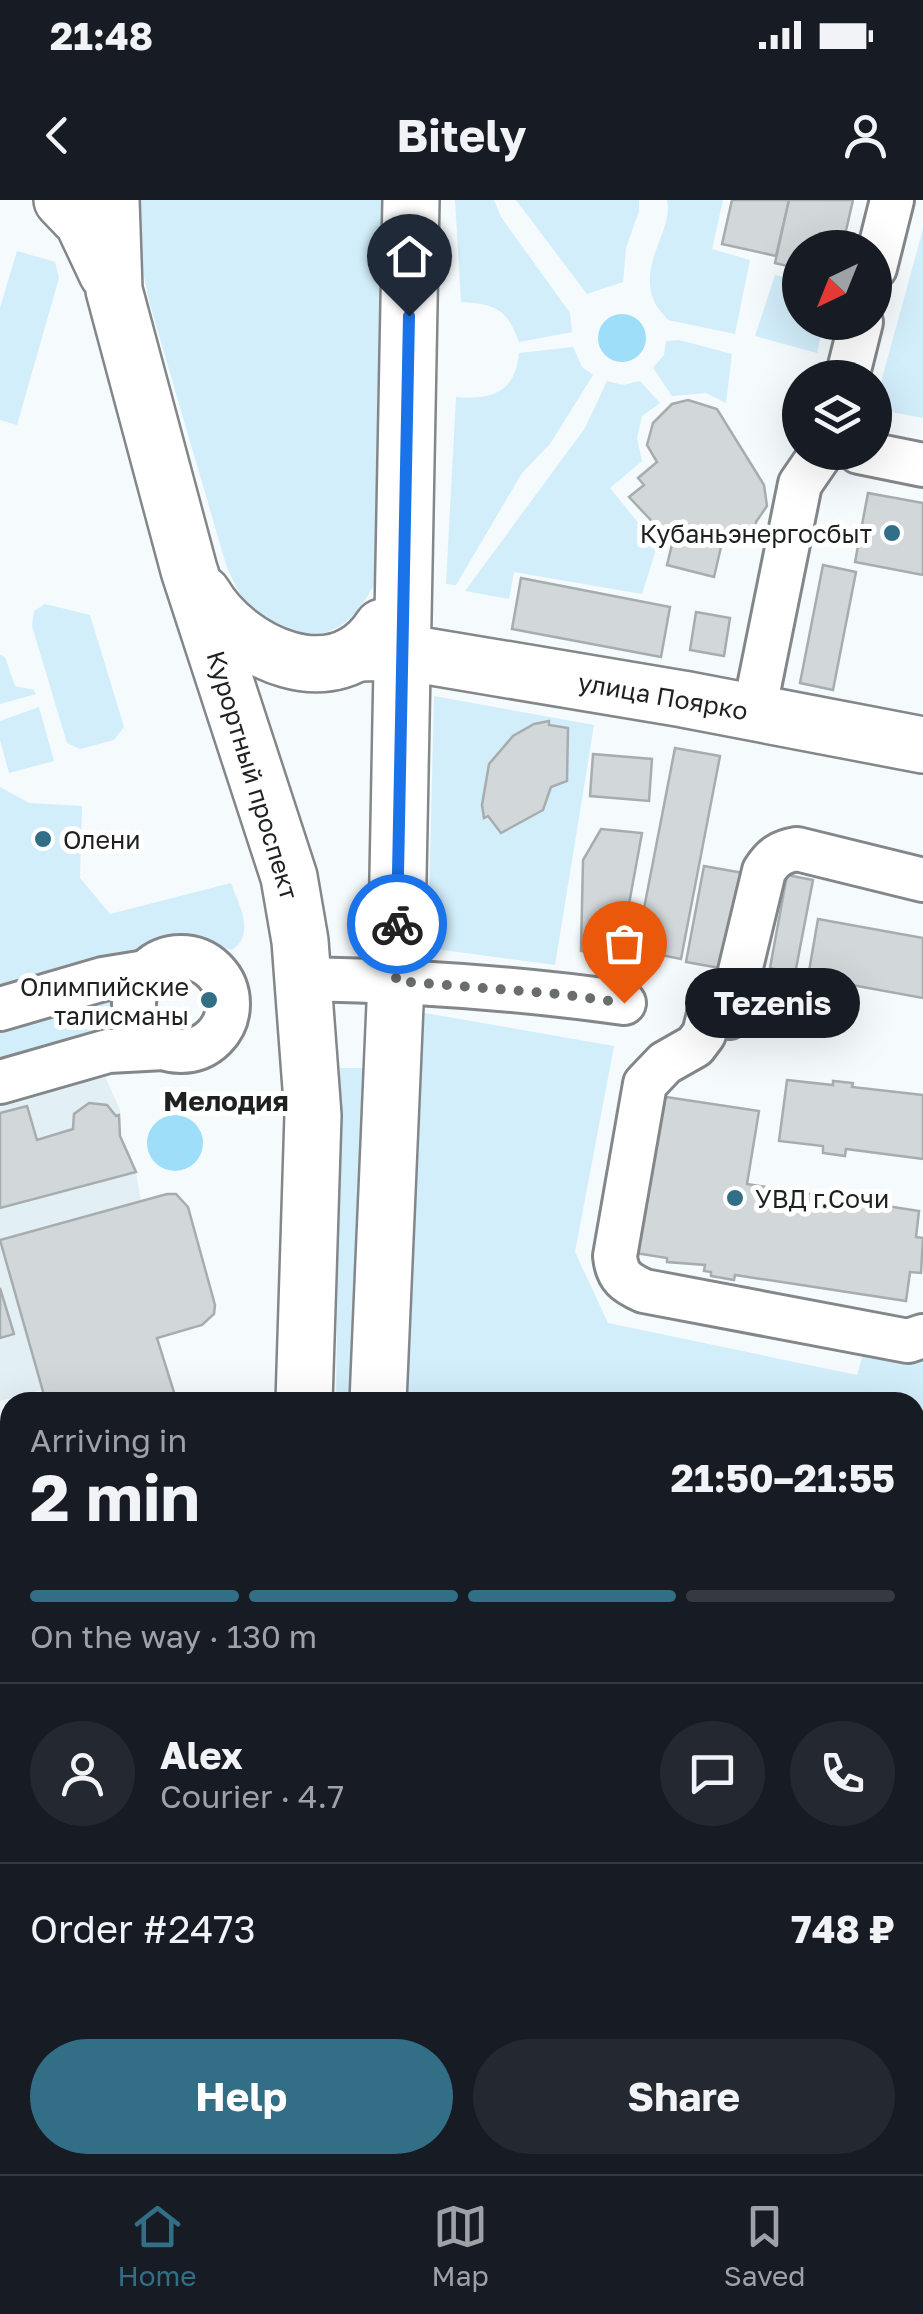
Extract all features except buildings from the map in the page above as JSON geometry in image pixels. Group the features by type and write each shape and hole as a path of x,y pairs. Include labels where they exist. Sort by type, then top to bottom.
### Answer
{"main road":[{"path":"62,200 82,222 114,290"},
{"name":"Курортный проспект","path":"111,200 114,290 189,570 289,877 305,978 313,1115 304,1392"},
{"path":"378,1392 396,981 380,653 405,585 411,200"},
{"name":"Курортный проспект","path":"189,570 209,605 225,623 266,654 289,662 309,663 380,653"},
{"name":"улица Поярко","path":"380,653 754,712 923,745"}],"street":[{"path":"884,230 892,200"},
{"path":"892,459 923,465"},
{"path":"754,712 800,484 810,470"},
{"path":"923,880 797,849 772,858 764,871 719,1016 696,1046 665,1063 645,1084 615,1256 622,1280 644,1292 908,1341 923,1336"},
{"path":"0,1009 146,972 170,958 188,957 213,970 226,993 225,1020 208,1042 192,1049 108,1051 0,1082"},
{"path":"146,972 137,987 135,1014 149,1038 164,1048"},
{"path":"305,978 396,981 624,1003"}],"shaded area":[{"path":"128,200 388,200 383,564 368,596 335,629 304,634 264,621 246,603 227,568 149,301"},
{"path":"455,200 494,200 501,217 570,313 572,332 519,342 499,310 461,302"},
{"path":"516,200 639,200 626,248 623,282 587,294"},
{"path":"667,200 723,200 712,249 750,260 735,334 668,320 655,303 650,273 666,223"},
{"path":"923,229 923,418 892,412 892,360 887,360"},
{"path":"17,251 55,262 59,278 17,425 0,420 0,308"},
{"path":"775,275 782,277 782,340 820,340 817,353 755,336"},
{"path":"679,340 732,354 726,403 706,393 672,396 653,368 664,355 666,341"},
{"path":"573,347 582,367 593,375 550,444 522,473 456,585 446,584 456,397 480,397 500,391 513,377 519,353"},
{"path":"607,381 623,385 640,381 660,403 642,416 637,438 642,461 610,488 657,546 642,594 514,572 509,599 465,591 585,428"},
{"path":"45,604 90,615 124,727 114,740 80,749 67,743 32,626 34,611"},
{"path":"0,655 5,657 15,686 34,690 36,694 0,704"},
{"path":"434,696 594,725 555,965 428,948"},
{"path":"39,707 54,761 9,773 0,740 0,721"},
{"path":"0,787 29,803 82,806 80,878 110,914 231,883 243,919 239,943 232,950 209,943 187,948 0,1009"},
{"path":"116,990 126,1033 0,1070 0,1024"},
{"path":"419,1012 614,1046 575,1252 608,1323 857,1375 865,1347 923,1352 923,1392 402,1392"},
{"path":"340,1068 366,1068 359,1392 336,1392"},
{"path":"105,1076 120,1110 120,1136 136,1172 141,1201 176,1194 188,1207 215,1305 214,1314 202,1325 158,1338 174,1392 0,1392 0,1107"}],"water":[{"path":"622,314 639,321 646,338 639,355 622,362 605,355 598,338 605,321"},
{"path":"175,1115 195,1123 203,1143 195,1163 175,1171 155,1163 147,1143 155,1123"}],"way so far":[{"path":"397,924 396,981 624,1003"}],"place":[{"name":"Кубаньэнергосбыт","path":"892,533"},
{"name":"Олени","path":"43,839"},
{"name":"Олимпийские талисманы","path":"209,1000"},
{"name":"Tezenis","path":"624,1003"},
{"name":"УВД г.Сочи","path":"735,1198"}],"district":[{"name":"Мелодия","path":"226,1100"}],"route":[{"path":"397,924 409,316"}]}
